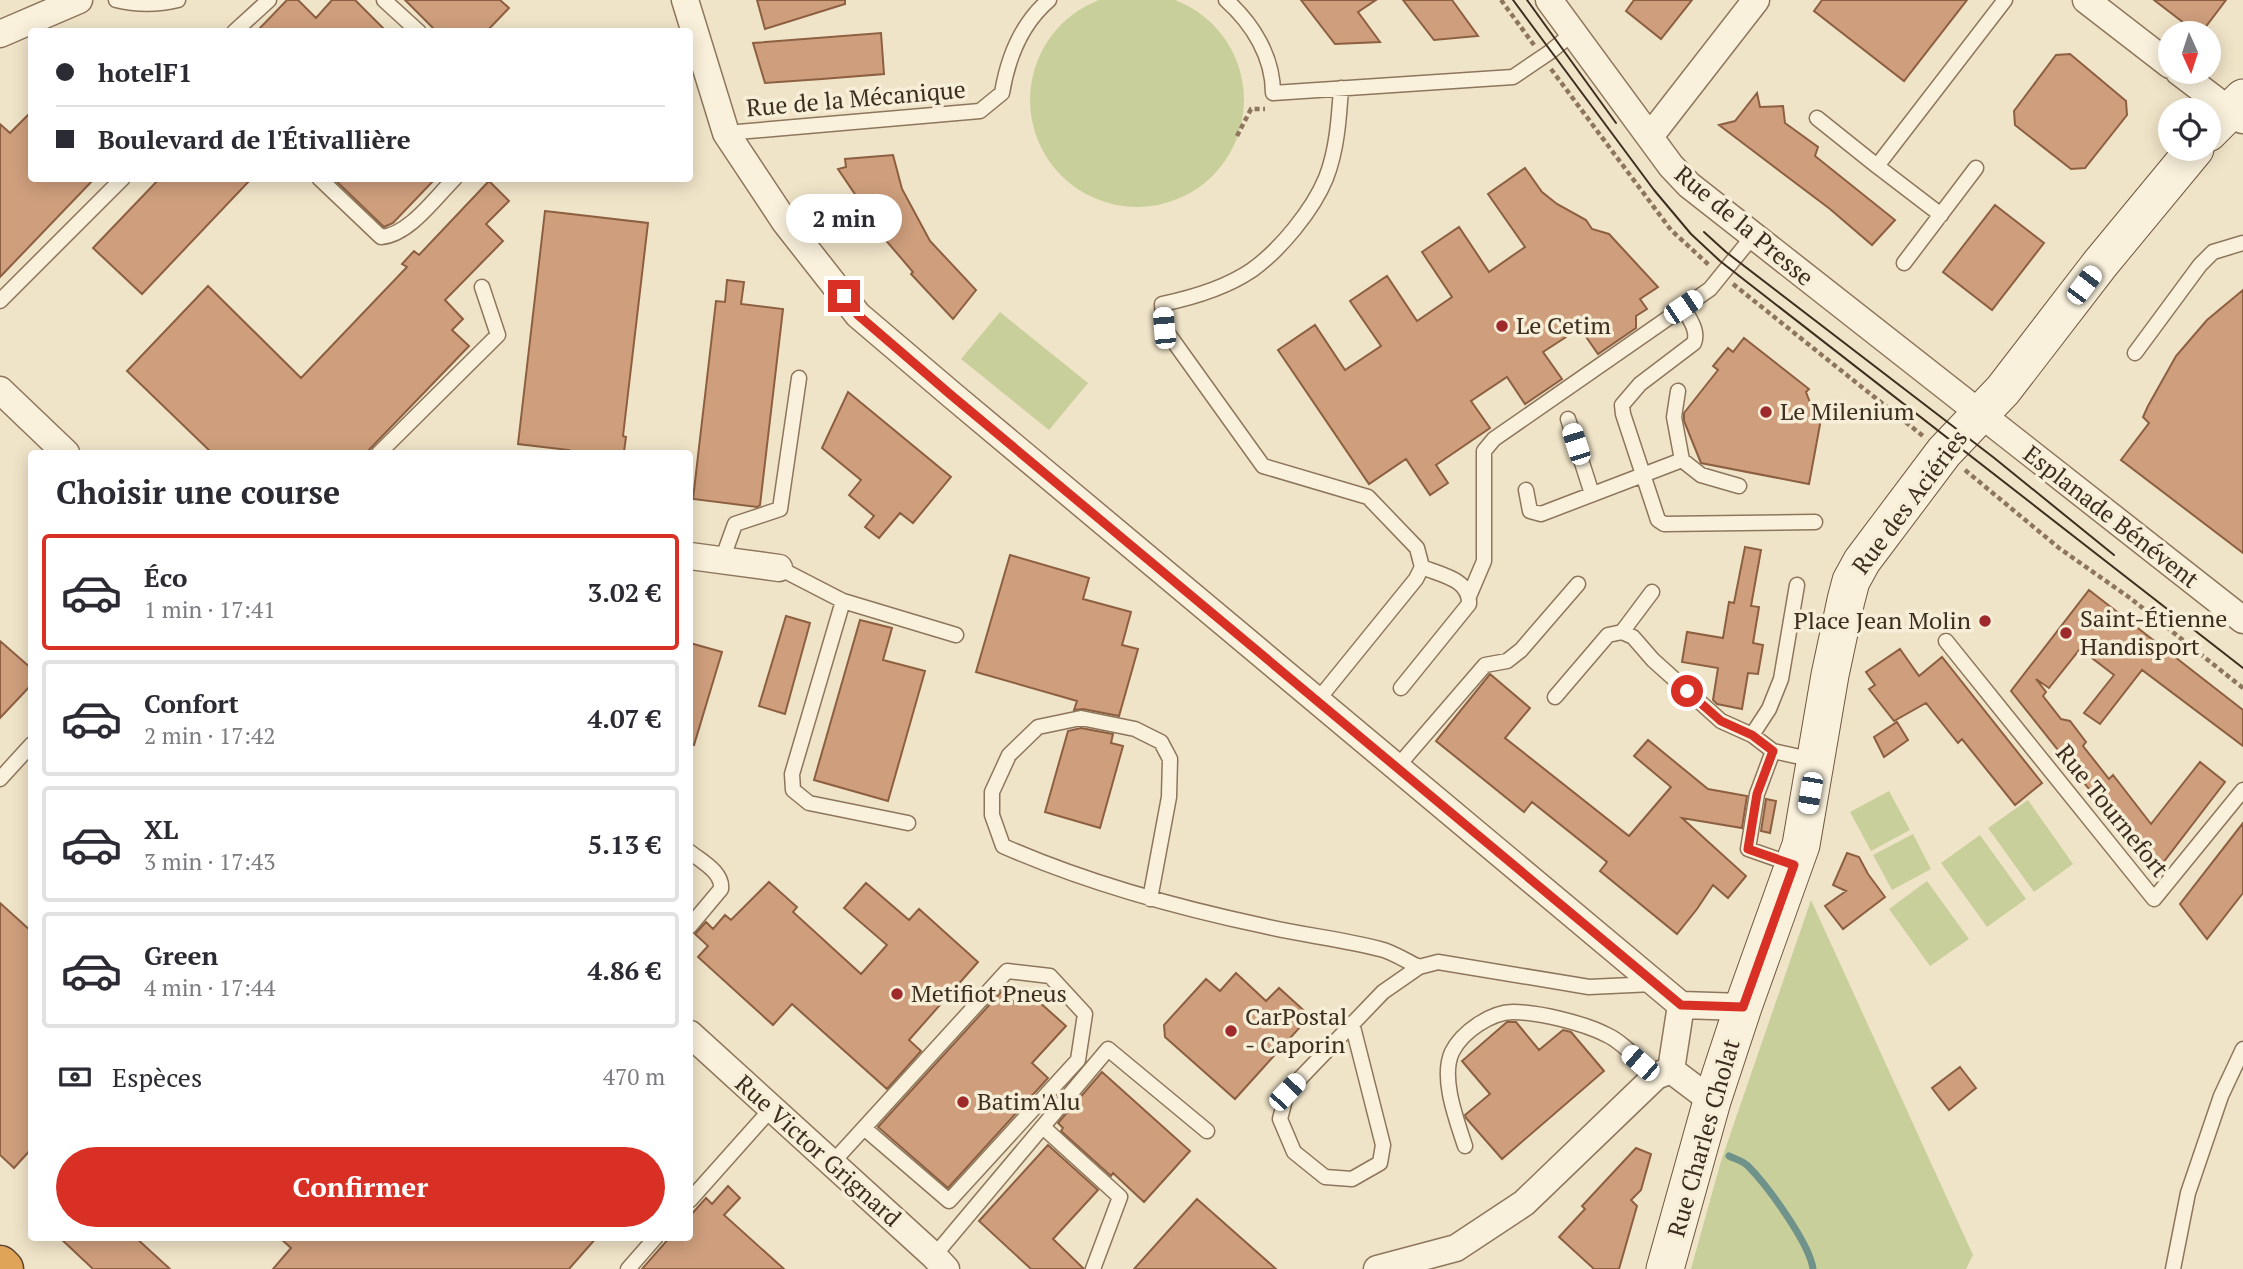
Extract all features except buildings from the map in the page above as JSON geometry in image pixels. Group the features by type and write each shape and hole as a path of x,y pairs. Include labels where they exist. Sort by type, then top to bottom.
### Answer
{"highway":[{"path":"0,1265 4,1269"}],"street":[{"path":"685,0 726,133 785,222 858,315 1681,1005 1743,1007"},
{"name":"Rue de la Presse","path":"1549,0 1651,135 1671,166 1689,185 1979,413"},
{"path":"1651,135 1756,0"},
{"path":"2086,0 2158,56"},
{"path":"0,34 66,2"},
{"path":"2193,84 2231,116"},
{"name":"Rue des Aciéries","path":"1743,1007 1801,845 1830,675 1851,581 1862,561 1944,452 2003,390 2100,264 2185,161"},
{"path":"0,390 63,450"},
{"name":"Esplanade Bénévent","path":"1979,413 2243,620"},
{"path":"693,556 779,568"},
{"path":"1390,1267 1456,1248 1524,1203 1663,1073 1681,1005"},
{"name":"Rue Charles Cholat","path":"1665,1269 1712,1101 1743,1007"},
{"name":"Rue Victor Grignard","path":"693,1037 940,1262"},
{"path":"1663,1073 1712,1101"}],"lane":[{"path":"116,0 130,4 162,4 177,0"},
{"path":"238,28 269,0"},
{"path":"384,0 415,28"},
{"name":"Rue de la Mécanique","path":"726,133 980,111 1002,93 1005,72 1014,46 1029,22 1049,0"},
{"path":"1226,0 1252,28 1265,54 1273,79 1273,93 1513,77 1574,32"},
{"path":"1877,166 2005,0"},
{"path":"1317,701 1416,579 1422,568 1417,548 1368,497 1264,466 1164,328 1162,304 1193,298 1251,270 1278,246 1311,207 1326,178 1335,145 1341,88"},
{"path":"1817,118 1941,215"},
{"path":"1904,263 1976,168"},
{"path":"0,301 119,182"},
{"path":"323,182 381,237 392,236 405,229 451,182"},
{"path":"1401,688 1469,604 1470,594 1484,561 1484,451 1494,439 1710,289 1753,236"},
{"path":"2135,353 2200,265 2213,253 2243,243"},
{"path":"382,450 498,335 482,287"},
{"path":"1683,307 1695,329 1697,336 1694,343 1640,384 1622,405 1658,520 1664,524 1815,522"},
{"path":"722,560 735,524 780,509 799,378"},
{"path":"1678,391 1674,416 1682,460 1701,475 1739,485"},
{"path":"1568,419 1592,494"},
{"path":"1526,490 1530,511 1535,514 1644,477 1682,460"},
{"path":"779,568 844,601 956,635"},
{"path":"1422,568 1452,579 1466,587 1470,594"},
{"path":"1396,767 1485,666 1507,661 1521,650 1578,584"},
{"path":"1752,735 1769,709 1781,679 1797,585"},
{"path":"1622,632 1652,593"},
{"path":"844,601 792,774 793,790 809,803 908,823"},
{"path":"1555,697 1608,635 1622,632 1633,637 1653,660 1721,721 1752,735 1773,751 1816,760"},
{"name":"Rue Tournefort","path":"1946,641 2154,899 2243,790"},
{"path":"1150,898 1169,797 1170,759 1161,742 1135,729 1081,718 1038,727 1009,755 992,792 992,815 1003,846 1101,885 1150,898 1265,927 1382,949 1419,967"},
{"path":"0,779 28,748"},
{"path":"1773,751 1757,794 1748,849 1794,865"},
{"path":"693,854 718,874 722,882 721,889 693,922"},
{"path":"1352,1023 1383,1146 1380,1163 1352,1179 1325,1177 1294,1152 1280,1119 1287,1092 1352,1023 1384,992 1419,967 1438,962 1589,987 1656,984"},
{"path":"832,1163 1007,971 1050,976 1086,1013 1078,1060 949,1201 864,1128"},
{"path":"1465,1146 1452,1107 1448,1073 1452,1052 1466,1033 1493,1016 1512,1012 1566,1020 1609,1035 1663,1073"},
{"path":"940,1262 1043,1127 1108,1049 1207,1131"},
{"path":"2173,1269 2188,1193 2221,1096 2243,1049"},
{"path":"693,1197 772,1108"},
{"path":"1043,1127 1120,1197 1093,1269"},
{"path":"628,1269 652,1241"}],"path":[{"path":"1501,0 1671,230 1722,276 1944,452 2059,548 2130,597 2243,688"},
{"path":"1237,136 1251,109 1269,110"}],"green space":[{"path":"1103,-1 1171,-1 1197,11 1213,24 1226,40 1242,79 1242,121 1226,160 1213,176 1197,189 1158,205 1116,205 1077,189 1061,176 1048,160 1032,121 1032,79 1048,40 1061,24 1077,11"},
{"path":"1000,312 1088,383 1049,430 961,359"},
{"path":"1889,791 1910,830 1871,851 1850,812"},
{"path":"2028,800 2073,864 2034,892 1988,828"},
{"path":"1913,834 1931,869 1892,890 1873,855"},
{"path":"1980,835 2026,899 1987,927 1941,863"},
{"path":"1927,881 1969,939 1930,966 1889,909"},
{"path":"1811,900 1973,1255 1966,1269 1691,1269 1721,1161"}],"waterway":[{"path":"1729,1156 1748,1166 1776,1200 1796,1230 1813,1269"}],"tram line":[{"path":"1513,0 1654,190 1691,234 1720,261 2243,668"},
{"path":"1527,0 1616,123"},
{"path":"1704,232 1726,252 1993,457 2114,555"}],"place":[{"name":"Le Cetim","path":"1502,326"},
{"name":"Le Milenium","path":"1766,412"},
{"name":"Place Jean Molin","path":"1985,621"},
{"name":"Saint-Étienne Handisport","path":"2066,633"},
{"name":"Metifiot Pneus","path":"897,994"},
{"name":"CarPostal - Caporin","path":"1231,1031"},
{"name":"Batim'Alu","path":"963,1102"}],"route":[{"path":"844,296 858,315 951,395 1681,1005 1743,1007 1794,865 1748,849 1757,794 1773,751 1752,735 1721,721 1687,691"}]}
